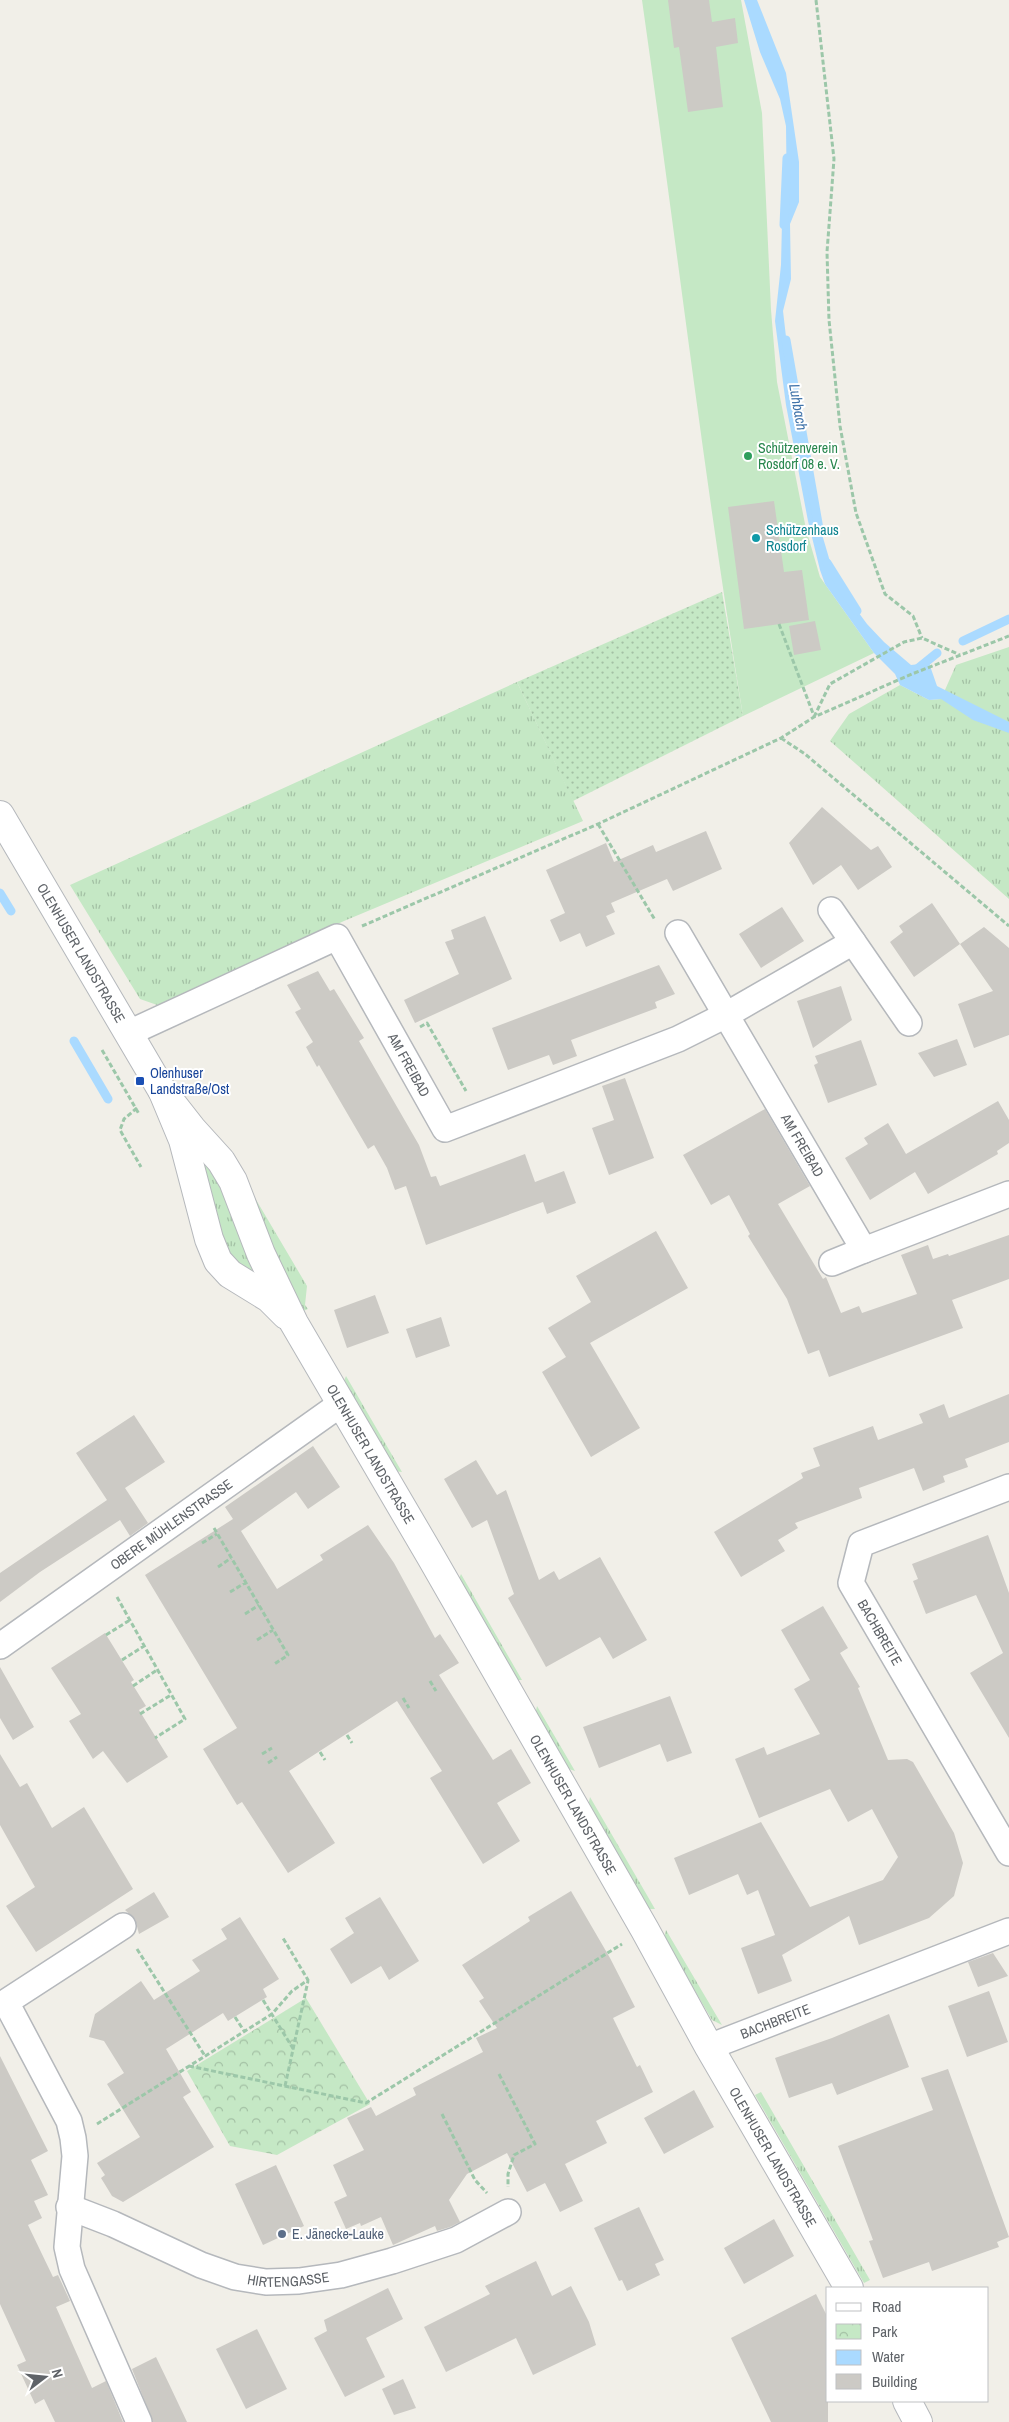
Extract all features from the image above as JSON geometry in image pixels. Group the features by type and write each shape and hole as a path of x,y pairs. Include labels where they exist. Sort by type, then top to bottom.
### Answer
{"street":[{"name":"OLENHUSER LANDSTRASSE","path":"0,815 163,1092 192,1129 221,1161 233,1181 261,1254 294,1323 342,1403 645,1930 709,2047 849,2287"},
{"path":"831,910 909,1023"},
{"name":"AM FREIBAD","path":"678,933 864,1250"},
{"path":"128,1033 337,937"},
{"name":"AM FREIBAD","path":"337,937 444,1129 678,1039 726,1015 853,942"},
{"name":"OLENHUSER LANDSTRASSE","path":"163,1092 185,1147 206,1231 218,1261 230,1274 269,1298 294,1323"},
{"path":"832,1263 1009,1194"},
{"name":"OBERE MÜHLENSTRASSE","path":"0,1646 342,1403"},
{"name":"BACHBREITE","path":"1009,1487 861,1544 851,1583 1009,1853"},
{"path":"123,1926 3,1996 69,2121 75,2156 69,2207 67,2247 72,2269 139,2422"},
{"name":"BACHBREITE","path":"709,2047 1009,1931"},
{"name":"HIRTENGASSE","path":"69,2207 113,2224 201,2265 235,2277 266,2282 298,2281 341,2274 392,2262 456,2240 508,2212"},
{"path":"908,2402 918,2422"}],"path":[{"path":"816,0 834,159 827,252 829,320 840,426 856,513 885,594 914,616 922,638"},
{"path":"779,624 814,717"},
{"path":"337,937 598,824 781,738 814,717 912,674 1009,636"},
{"path":"814,717 830,684 904,642 922,638 960,656"},
{"path":"781,738 805,754 1009,926"},
{"path":"598,824 653,919 678,933"},
{"path":"395,1041 427,1023 480,1115"},
{"path":"141,1167 120,1130 124,1119 135,1108 163,1092"},
{"path":"200,1504 288,1655 273,1665"},
{"path":"202,1543 217,1534"},
{"path":"218,1567 231,1558"},
{"path":"104,1572 185,1719 155,1738"},
{"path":"230,1592 245,1582"},
{"path":"244,1614 259,1605"},
{"path":"106,1636 130,1620"},
{"path":"257,1640 273,1630"},
{"path":"122,1660 144,1646"},
{"path":"133,1686 158,1670"},
{"path":"430,1681 436,1691"},
{"path":"140,1714 171,1695"},
{"path":"403,1698 409,1708"},
{"path":"347,1735 352,1743"},
{"path":"262,1754 272,1748"},
{"path":"320,1752 325,1760"},
{"path":"268,1763 277,1757"},
{"path":"123,1926 205,2056"},
{"path":"189,2066 366,2104 645,1930"},
{"path":"282,1938 308,1980 285,2086"},
{"path":"73,2138 272,2014 292,1991 308,1980"},
{"path":"263,2000 294,2051"},
{"path":"235,2017 244,2031"},
{"path":"499,2074 535,2144 514,2155 508,2174 508,2212"},
{"path":"442,2114 474,2180 508,2212"}],"green space":[{"name":"Schützenverein Rosdorf 08 e. V.","path":"642,0 741,0 762,113 771,310 777,382 806,529 820,577 874,653 743,716 703,448"},
{"path":"722,592 743,716 573,801 517,682"},
{"path":"1009,647 1009,899 830,741 849,714 900,685 929,700 941,699 956,665"},
{"path":"517,682 583,821 344,921 160,1006 140,999 70,885"},
{"path":"200,1156 222,1178 259,1276 226,1256"},
{"path":"245,1181 307,1286 305,1305 308,1309 301,1312 272,1258"},
{"path":"346,1376 402,1472 394,1471 343,1383"},
{"path":"461,1574 522,1680 515,1680 458,1581"},
{"path":"537,1706 575,1771 566,1768 535,1715"},
{"path":"590,1797 655,1909 648,1909 588,1806"},
{"path":"666,1930 722,2025 712,2020 664,1938"},
{"path":"306,1998 370,2104 277,2155 230,2146 187,2071"},
{"path":"761,2092 870,2280 864,2283 755,2095"}],"water":[{"path":"744,0 757,0 786,73 799,162 799,202 790,224 791,279 783,311 793,397 814,507 836,582 867,624 884,642 911,665 929,663 937,686 1009,722 1009,733 973,720 941,699 929,700 900,685 895,674 874,653 825,584 808,521 786,405 775,321 781,265 782,222 787,209 786,126 780,99 760,52"}],"building":[{"path":"668,0 709,0 712,22 735,18 738,43 716,47 723,107 688,112 679,47 674,48"},
{"name":"Schützenhaus Rosdorf","path":"774,501 784,572 802,570 809,620 744,629 728,507"},
{"path":"815,621 821,650 794,655 789,626"},
{"path":"822,807 871,850 878,846 892,867 858,890 841,865 813,885 789,843"},
{"path":"706,831 722,869 673,891 667,879 611,903 615,912 606,916 615,934 586,947 580,933 560,942 550,920 565,913 546,870 606,843 614,862 653,845 656,852"},
{"path":"932,903 960,944 914,977 890,942 903,932 899,926"},
{"path":"782,907 804,941 761,968 739,934"},
{"path":"485,916 512,979 415,1023 404,1000 459,974 445,942 454,939 451,930"},
{"path":"984,927 1009,948 1009,1035 974,1048 958,1004 993,991 960,944"},
{"path":"659,965 675,994 655,1002 657,1008 571,1040 577,1056 553,1065 549,1055 508,1070 492,1028"},
{"path":"318,971 330,991 334,989 364,1038 359,1041 419,1145 431,1177 436,1176 440,1186 525,1154 535,1182 564,1171 576,1203 547,1214 543,1202 426,1245 406,1186 395,1190 387,1168 374,1145 368,1149 319,1065 317,1067 306,1047 313,1042 295,1012 301,1009 287,985"},
{"path":"841,986 852,1020 813,1048 797,1001"},
{"path":"957,1039 967,1065 934,1077 918,1053"},
{"path":"861,1040 877,1085 828,1103 814,1065 818,1063 815,1056"},
{"path":"625,1078 654,1158 609,1175 592,1128 614,1120 602,1086"},
{"path":"998,1101 1009,1120 1009,1143 997,1151 998,1154 928,1194 915,1172 870,1200 845,1158 868,1144 864,1138 888,1123 906,1154"},
{"path":"765,1109 810,1186 778,1204 823,1279 826,1277 841,1313 859,1306 862,1313 917,1294 901,1255 928,1245 933,1259 948,1254 949,1256 1009,1235 1009,1279 952,1300 963,1328 829,1377 819,1350 808,1354 787,1299 748,1236 750,1234 729,1195 711,1205 683,1155"},
{"path":"656,1231 688,1288 590,1343 640,1428 591,1457 542,1372 566,1357 548,1328 591,1302 576,1276"},
{"path":"375,1295 389,1333 347,1348 334,1310"},
{"path":"441,1317 450,1346 416,1358 406,1329"},
{"path":"1009,1394 1009,1442 965,1459 968,1467 943,1476 945,1482 923,1491 914,1468 859,1488 862,1498 795,1523 798,1528 778,1540 785,1551 741,1577 714,1532 803,1478 801,1473 820,1466 813,1448 873,1426 878,1440 923,1423 919,1414 944,1404 949,1418"},
{"path":"134,1415 165,1462 125,1488 148,1523 130,1536 120,1520 40,1572 0,1602 0,1573 107,1500 76,1453"},
{"path":"313,1446 340,1487 308,1509 296,1492 241,1531 277,1589 323,1560 320,1555 368,1525 394,1563 435,1638 440,1634 459,1663 439,1675 493,1760 511,1749 531,1783 497,1803 520,1841 483,1864 430,1778 442,1771 397,1701 289,1771 335,1843 288,1873 242,1802 237,1805 203,1749 237,1728 145,1575 233,1519 225,1507"},
{"path":"476,1460 497,1495 506,1490 539,1580 554,1571 559,1580 600,1557 647,1640 613,1659 600,1637 546,1667 508,1598 514,1594 487,1520 472,1528 444,1479"},
{"path":"988,1535 1009,1593 1009,1738 970,1673 1003,1653 976,1595 926,1614 913,1581 918,1579 912,1564"},
{"path":"823,1606 848,1648 840,1653 860,1687 858,1688 888,1760 907,1759 913,1762 954,1833 963,1863 954,1896 929,1918 859,1945 849,1916 782,1955 792,1981 758,1994 741,1948 775,1935 758,1890 747,1895 738,1874 689,1895 674,1858 761,1822 810,1907 883,1880 898,1857 872,1809 848,1822 830,1789 759,1818 735,1759 764,1747 767,1755 820,1734 794,1689 810,1680 781,1630"},
{"path":"105,1633 134,1680 131,1682 146,1706 139,1710 168,1757 127,1783 103,1751 93,1759 69,1721 81,1714 51,1668"},
{"path":"0,1667 34,1727 13,1740 0,1718"},
{"path":"670,1696 692,1753 667,1762 660,1744 599,1768 583,1727"},
{"path":"0,1754 20,1787 27,1783 52,1828 84,1807 133,1889 36,1952 6,1906 35,1887 0,1825"},
{"path":"571,1891 610,1958 635,2007 613,2018 637,2067 640,2065 653,2092 596,2121 607,2143 565,2164 583,2201 560,2212 545,2183 527,2192 507,2153 467,2174 449,2200 460,2222 450,2227 437,2231 435,2226 393,2245 381,2217 361,2226 360,2223 346,2229 334,2202 347,2196 333,2165 364,2150 347,2118 371,2107 376,2116 416,2095 413,2088 483,2052 476,2038 497,2028 479,2001 484,1998 462,1965 530,1921 528,1917"},
{"path":"154,1892 169,1917 139,1934 135,1919 125,1910"},
{"path":"380,1897 419,1961 389,1980 381,1966 351,1984 330,1949 354,1933 345,1918"},
{"path":"240,1917 279,1979 263,1989 267,1997 228,2021 223,2013 166,2049 191,2092 183,2097 214,2147 123,2202 112,2196 101,2178 105,2175 97,2163 140,2137 107,2084 124,2073 104,2041 89,2037 95,2014 141,1981 154,2000 200,1971 192,1960 227,1939 221,1929"},
{"path":"993,1953 1008,1976 978,1987 968,1962"},
{"path":"989,1991 1008,2042 967,2057 948,2006"},
{"path":"889,2014 909,2067 837,2095 832,2083 789,2098 775,2058 832,2038"},
{"path":"0,2056 48,2151 31,2160 48,2195 34,2201 42,2218 28,2225 53,2277 58,2275 70,2301 56,2307 92,2388 106,2381 123,2422 55,2422 44,2399 35,2404 17,2365 26,2361 0,2304"},
{"path":"948,2069 1009,2237 997,2242 999,2247 932,2271 929,2262 883,2278 869,2241 873,2240 838,2146 933,2110 921,2078"},
{"path":"694,2090 714,2127 664,2154 644,2118"},
{"path":"276,2165 304,2226 263,2245 235,2184"},
{"path":"639,2207 664,2260 655,2264 660,2275 627,2291 622,2280 619,2281 594,2228"},
{"path":"774,2219 794,2256 744,2284 724,2248"},
{"path":"536,2261 552,2296 571,2286 589,2322 596,2345 533,2375 516,2338 446,2372 424,2327 490,2294 485,2286"},
{"path":"388,2288 403,2319 366,2338 385,2377 345,2397 314,2338 327,2331 324,2320"},
{"path":"816,2294 826,2314 826,2402 828,2402 828,2422 771,2422 731,2338"},
{"path":"257,2329 287,2389 246,2409 216,2349"},
{"path":"156,2357 187,2422 153,2422 132,2369"},
{"path":"403,2379 416,2408 394,2415 382,2389"}],"waterway":[{"name":"Luhbach","path":"784,225 787,158"},
{"name":"Luhbach","path":"786,340 819,529"},
{"name":"Luhbach","path":"827,563 857,611"},
{"path":"963,641 1009,619"},
{"path":"916,670 937,653"},
{"path":"0,893 11,911"},
{"path":"74,1041 108,1099"}],"place":[{"name":"Schützenverein Rosdorf 08 e. V.","path":"748,456"},
{"name":"Schützenhaus Rosdorf","path":"756,538"},
{"name":"Olenhuser Landstraße/Ost","path":"140,1081"},
{"name":"E. Jänecke-Lauke","path":"282,2234"}]}
